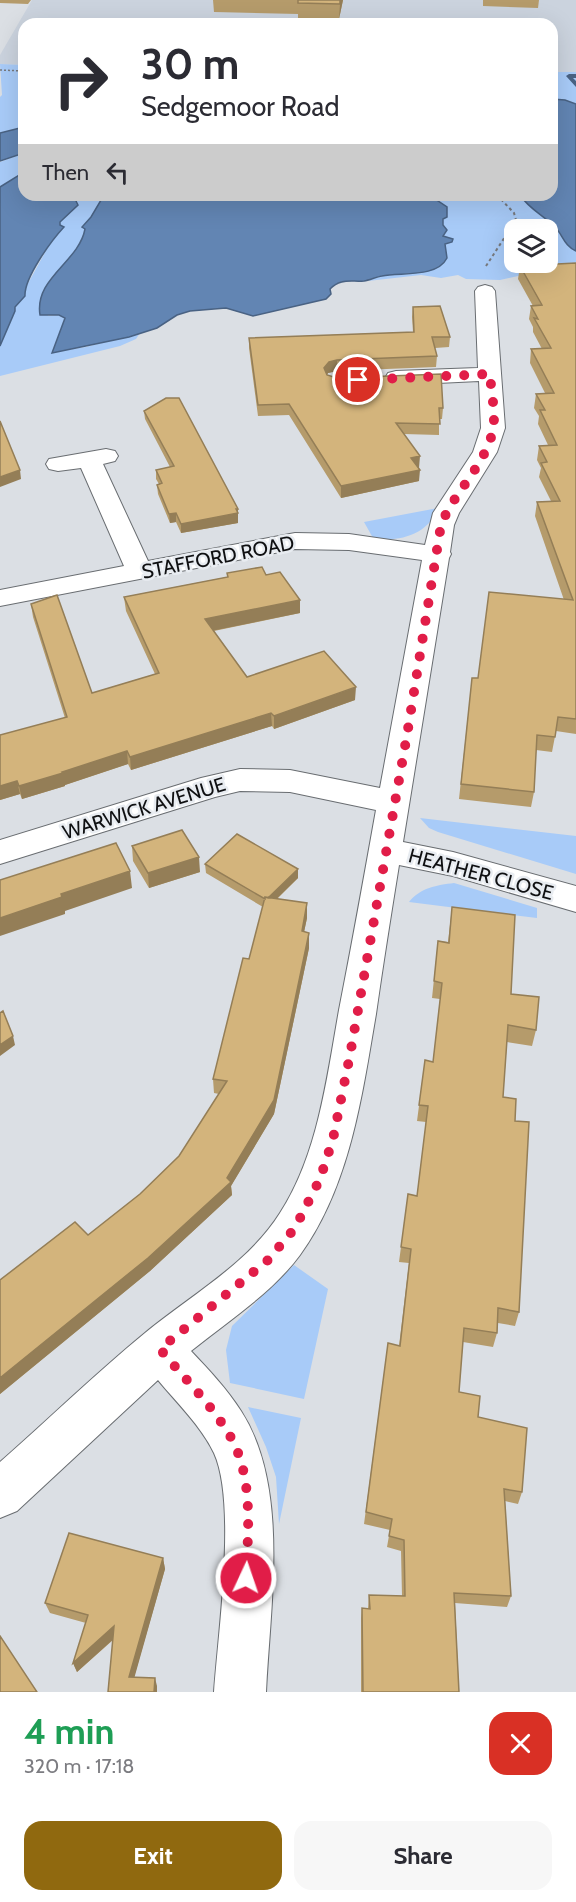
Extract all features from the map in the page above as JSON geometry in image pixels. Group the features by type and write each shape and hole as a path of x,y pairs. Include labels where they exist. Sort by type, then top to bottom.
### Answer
{"street":[{"path":"0,1494 160,1349 268,1260 295,1228 320,1179 335,1129 395,803 441,525 490,441 493,428 485,291"},
{"path":"372,379 490,374"},
{"path":"58,464 98,457 140,572"},
{"name":"STAFFORD ROAD","path":"0,598 295,541 320,539 438,554"},
{"name":"WARWICK AVENUE","path":"0,852 212,786 259,778 288,781 395,803"},
{"name":"HEATHER CLOSE","path":"385,850 453,864 576,899"},
{"path":"160,1349 218,1418 231,1437 241,1461 247,1494 249,1531 240,1692"}],"path":[{"path":"0,70 18,71"},
{"path":"485,291 484,273 490,257 516,220 514,213 503,201"}],"shaded area":[{"path":"32,0 576,0 576,72 558,72 558,18 22,18"},
{"path":"18,24 18,65 0,64 0,55"},
{"path":"0,64 18,65 18,128 0,133 0,97 2,95"},
{"path":"558,72 576,72 576,104 558,100"},
{"path":"558,99 565,100 576,104 576,251 566,243 558,230 558,219 546,219 525,201 558,201"},
{"path":"18,128 18,155 0,161 0,133"},
{"path":"18,155 18,176 0,187 0,162"},
{"path":"18,176 18,201 76,201 78,205 60,222 60,225 64,227 33,270 25,296 15,307 0,346 0,187"},
{"path":"76,201 100,201 86,225 72,257 51,278 43,292 48,316 59,315 65,318 52,352 86,347 140,333 136,339 120,346 0,376 0,346 15,307 48,247 63,227 60,222 77,205"},
{"path":"100,201 438,201 447,207 447,217 443,219 443,225 447,230 443,236 453,239 452,242 445,244 447,258 435,269 338,283 330,289 331,294 326,299 253,316 226,308 190,311 177,315 157,328 129,337 52,353 65,318 59,315 40,315 40,302 50,280 81,241 85,229 82,227"},
{"path":"439,201 525,201 546,219 504,219 504,273 531,273 500,280 466,279 458,275 441,278 421,275 368,281 377,277 428,271 445,262 445,244 452,242 452,239 443,237 447,230 443,225"},
{"path":"558,230 567,245 576,251 576,263 558,267"},
{"path":"438,508 428,524 403,538 373,538 364,522"},
{"path":"420,818 576,836 576,874 438,832 429,828"},
{"path":"454,883 537,908 537,918 409,902 424,890"},
{"path":"294,1265 328,1289 304,1399 230,1383 226,1350 232,1326"},
{"path":"248,1407 301,1418 279,1524 276,1477 266,1447"}],"building":[{"path":"298,0 340,0 340,4 298,3"},
{"path":"576,263 576,719 558,717 555,737 537,735 534,792 461,784 472,678 478,678 489,592 573,600 537,502 560,501 541,463 547,462 539,446 557,445 540,410 545,410 536,394 554,393 531,349 551,348 534,318 538,319 531,306 542,305 524,273 558,273 558,264"},
{"path":"440,306 450,337 432,337 437,356 337,360 329,362 324,368 327,375 337,378 441,374 443,408 439,408 440,424 396,423 420,456 411,458 420,470 341,486 289,404 258,405 249,338 414,332 413,307"},
{"path":"166,398 179,398 238,509 236,509 238,513 181,524 176,513 169,514 157,485 162,483 156,470 174,466 144,411"},
{"path":"0,421 20,470 0,477"},
{"path":"262,567 266,575 280,572 300,600 205,619 247,677 324,651 356,687 274,716 271,713 130,757 127,751 19,786 17,781 0,786 0,735 67,717 31,604 57,595 92,693 159,673 124,597 228,577 227,573"},
{"path":"182,830 199,857 148,873 132,846"},
{"path":"237,834 298,869 268,898 265,897 265,899 205,864"},
{"path":"116,843 130,871 61,894 62,897 0,918 0,880"},
{"path":"265,897 307,903 302,931 309,933 274,1100 227,1178 231,1182 148,1258 0,1378 0,1280 75,1222 88,1235 140,1194 179,1156 227,1081 213,1079 243,958 249,959"},
{"path":"452,907 515,915 511,994 539,997 536,1030 508,1025 503,1097 516,1099 515,1121 529,1122 519,1312 498,1308 497,1333 464,1328 459,1392 480,1396 478,1417 527,1428 522,1492 504,1489 511,1596 454,1593 459,1692 363,1692 362,1608 370,1609 369,1595 405,1596 404,1540 389,1536 392,1519 366,1512 388,1343 400,1346 411,1249 401,1247 408,1194 417,1196 428,1106 419,1105 425,1060 433,1062 442,983 434,981 438,941 449,943"},
{"path":"3,1011 13,1036 0,1045 0,1013"},
{"path":"69,1533 163,1558 129,1677 155,1678 154,1692 108,1692 114,1626 73,1663 88,1615 45,1603"},
{"path":"0,1636 37,1692 0,1692"}],"waterway":[{"path":"576,76 569,76 576,85"}],"route":[{"path":"246,1578 249,1531 247,1494 241,1461 231,1437 218,1418 160,1349 268,1260 295,1228 320,1179 333,1139 350,1055 407,735 441,525 453,501 485,452 493,428 490,374 358,380"}]}
